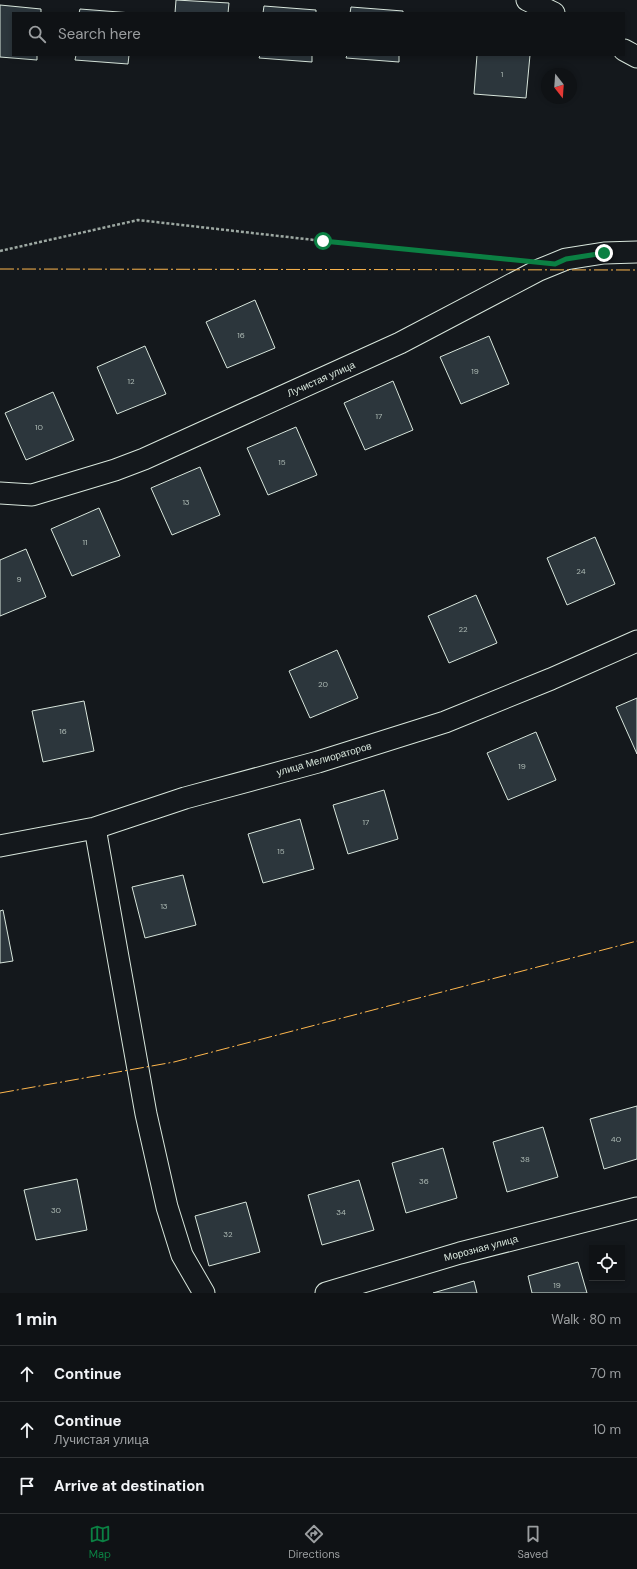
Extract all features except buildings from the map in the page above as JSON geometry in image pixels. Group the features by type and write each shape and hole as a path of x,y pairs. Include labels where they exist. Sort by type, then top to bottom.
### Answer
{"street":[{"path":"527,0 552,12"},
{"path":"625,51 637,57"},
{"name":"Лучистая улица","path":"0,493 32,495 115,470 400,343 539,270 566,259 604,253 637,252"},
{"name":"улица Мелиораторов","path":"0,846 95,828 185,798 318,762 445,722 551,679 637,641"},
{"path":"95,828 146,1114 167,1207 182,1255 204,1293"},
{"name":"Морозная улица","path":"326,1293 460,1253 637,1208"}],"path":[{"path":"0,251 138,220 323,241 516,260"}],"power":[{"path":"0,269 637,270"},
{"path":"0,1093 174,1062 637,941"}],"route":[{"path":"323,241 555,264 566,259 604,253"}]}
